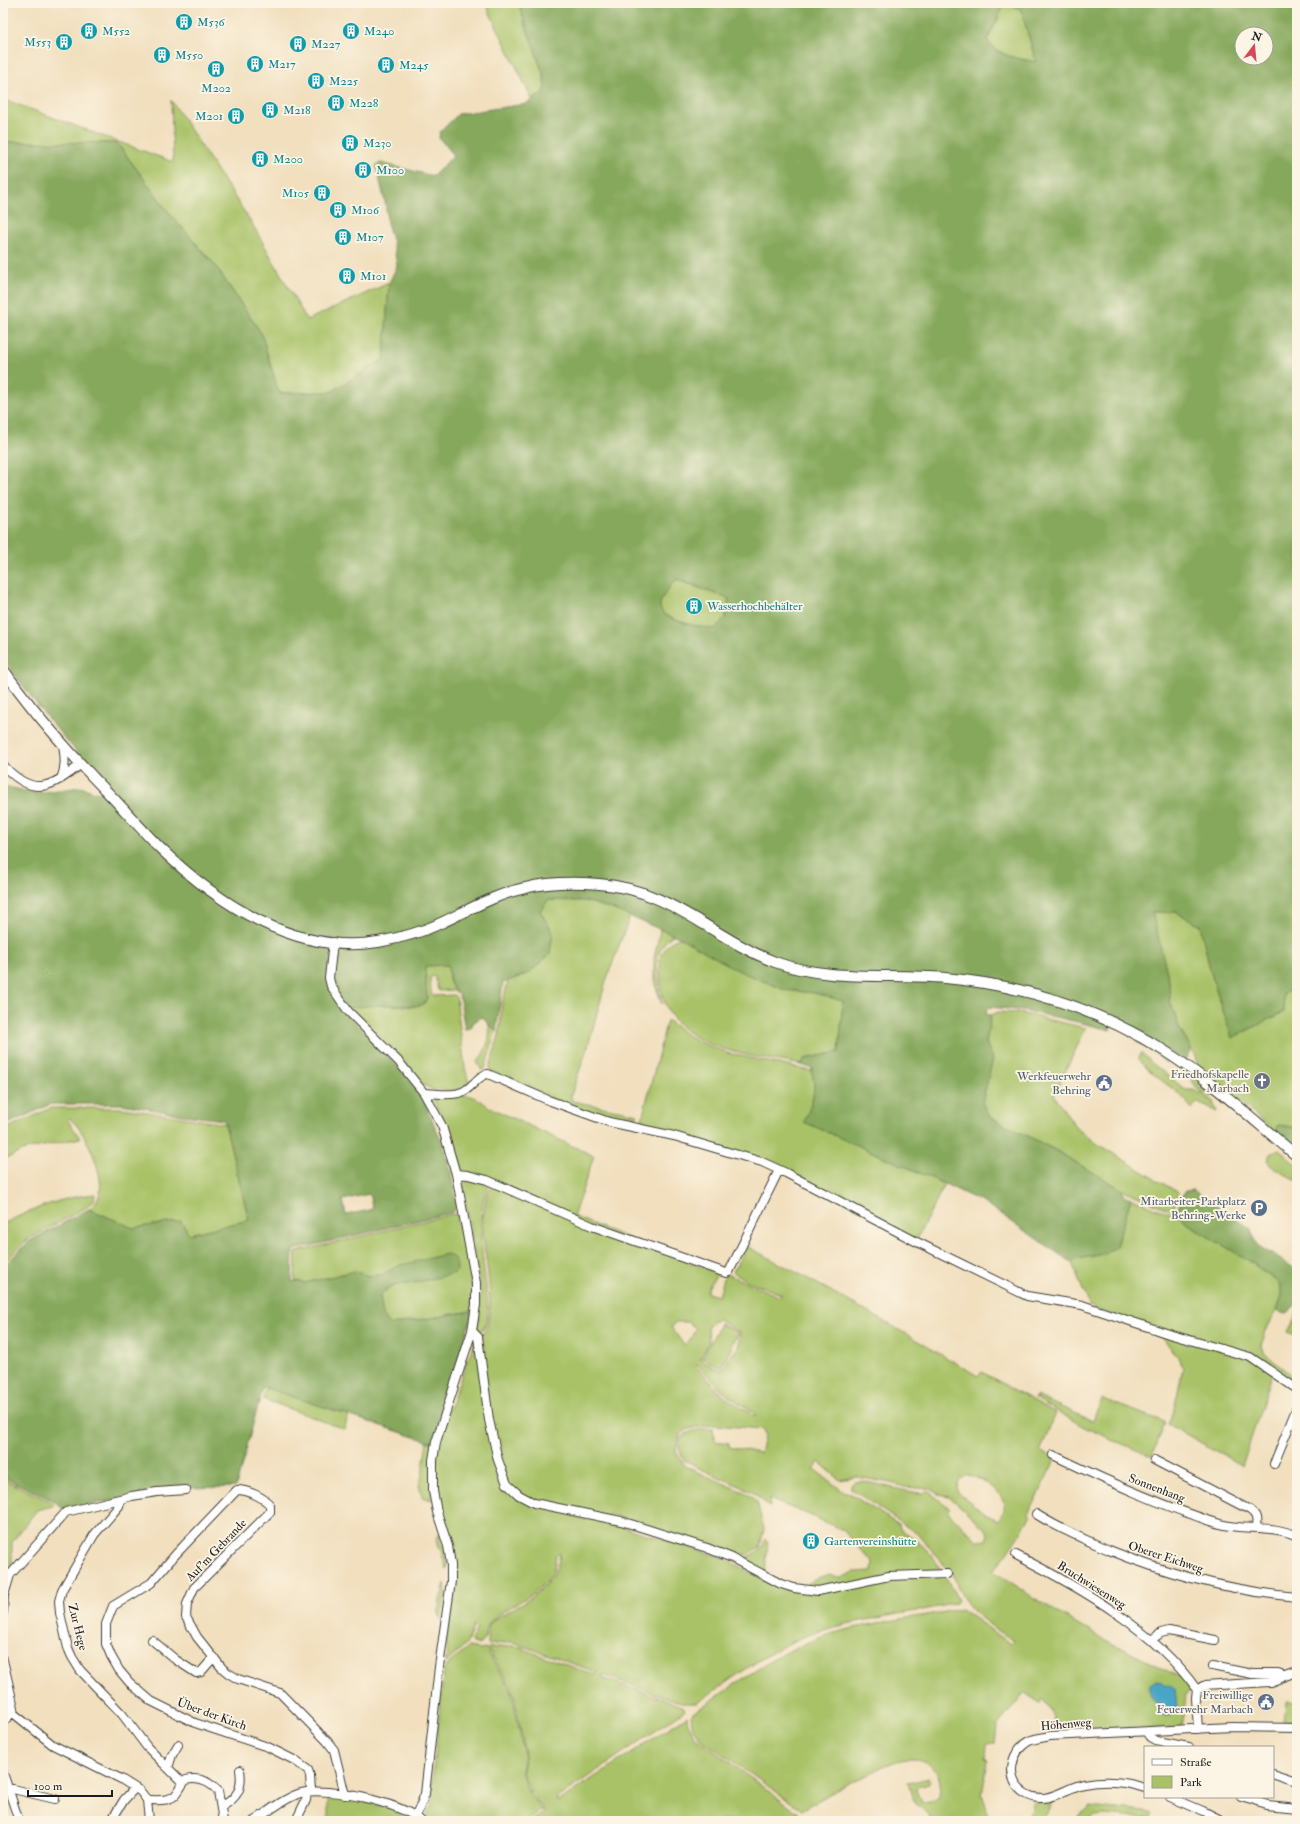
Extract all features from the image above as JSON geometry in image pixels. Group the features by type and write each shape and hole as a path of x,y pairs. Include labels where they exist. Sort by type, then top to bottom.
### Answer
{"main road":[{"path":"3,669 24,700 80,765 162,850 189,873 234,907 283,931 334,942 354,944 377,942 418,932 440,924 475,906 523,888 572,883 607,884 621,887 644,893 665,901 690,914 739,945 774,962 796,968 833,974 944,978 996,985 1033,993 1092,1013 1121,1026 1164,1050 1232,1101 1297,1156"}],"street":[{"path":"61,780 65,760 63,745"},
{"path":"3,765 16,778 28,784 48,785 61,780 80,765"},
{"path":"254,1821 293,1796 309,1791 329,1792 386,1803 418,1818 425,1794 439,1667 451,1581 451,1565 448,1546 437,1512 434,1496 433,1460 436,1442 472,1330 476,1305 476,1283 456,1174 442,1126 414,1078 348,1010 336,994 329,980 334,942"},
{"path":"424,1093 459,1093 474,1085 483,1075 488,1074 609,1122 709,1146 762,1162 917,1242 1027,1296 1082,1305 1172,1335 1250,1357 1296,1388"},
{"path":"456,1174 468,1175 487,1180 592,1226 726,1273 729,1272 779,1170"},
{"path":"472,1330 478,1337 489,1420 498,1460 507,1484 519,1495 534,1503 621,1521 707,1548 732,1558 765,1577 794,1588 818,1591 889,1576 947,1574"},
{"path":"1274,1464 1297,1407"},
{"name":"Sonnenhang","path":"1053,1455 1150,1499 1220,1524 1234,1527 1281,1530 1297,1536"},
{"name":"Sonnenhang","path":"1154,1460 1250,1510 1257,1518 1256,1528"},
{"path":"3,1612 4,1595 10,1576 60,1517 66,1512 157,1492 186,1490"},
{"name":"Auf'm Gebrande","path":"238,1490 243,1490 264,1500 269,1503 271,1508 268,1515 194,1588 187,1604 186,1617 188,1623 197,1637 222,1668 234,1677 275,1690 286,1699 334,1750 346,1795"},
{"name":"Über der Kirch","path":"238,1490 176,1554 151,1583 112,1606 106,1624 106,1644 111,1656 120,1670 130,1682 151,1701 195,1722 268,1747 294,1760 308,1770 310,1776 309,1791"},
{"name":"Zur Hege","path":"121,1499 119,1506 94,1535 62,1590 59,1601 60,1613 70,1653 80,1670 122,1714 139,1737 183,1783"},
{"name":"Oberer Eichweg","path":"1036,1514 1063,1531 1164,1571 1235,1588 1297,1597"},
{"name":"Bruchwiesenweg","path":"1016,1555 1090,1596 1114,1612 1151,1640 1184,1672 1197,1690"},
{"path":"1151,1640 1159,1634 1169,1632 1215,1640"},
{"path":"152,1640 176,1660 194,1672 200,1672 214,1658"},
{"path":"3,1660 14,1708 12,1713 3,1722"},
{"path":"1213,1666 1252,1674 1278,1674 1284,1676"},
{"path":"1198,1729 1196,1698 1197,1690 1203,1686 1270,1682 1297,1672"},
{"path":"3,1705 53,1745 135,1788 147,1800 149,1821"},
{"name":"Höhenweg","path":"1144,1788 1118,1782 1096,1782 1083,1785 1049,1798 1036,1798 1024,1793 1018,1787 1014,1779 1012,1768 1017,1751 1029,1742 1036,1739 1064,1735 1232,1727 1297,1728"},
{"path":"1147,1732 1149,1737 1156,1741 1184,1746"},
{"path":"168,1768 172,1755 178,1745"},
{"path":"221,1807 231,1801 238,1794 241,1780 240,1770"},
{"path":"3,1773 18,1821"},
{"path":"1274,1774 1297,1782"},
{"path":"147,1800 172,1798 177,1794 183,1783 191,1779 199,1779 209,1782 218,1790 223,1821"},
{"path":"111,1821 124,1800 135,1788"},
{"path":"8,1789 55,1799"},
{"path":"296,1821 309,1791"},
{"path":"1173,1798 1203,1810 1223,1821"},
{"path":"1244,1798 1268,1805 1297,1808"}],"green space":[{"path":"485,3 518,3 544,76 545,92 532,99"},
{"path":"518,3 1005,3 987,40 991,46 1008,56 1036,62 1021,10 1009,3 1297,3 1297,984 1283,994 1284,1011 1232,1038 1211,973 1200,925 1176,912 1152,912 1169,981 1170,1001 1180,1030 1191,1048 1185,1061 1112,1020 1110,1030 1035,1013 1004,1008 989,1007 987,1009 986,1014 991,1015 986,1043 993,1059 982,1103 990,1117 1053,1149 1123,1190 1123,1195 1131,1198 1116,1246 1104,1254 1077,1259 1072,1263 986,1204 945,1184 804,1122 813,1097 814,1084 811,1071 813,1069 802,1065 804,1059 839,1052 843,1001 815,993 785,990 739,971 681,938 612,909 585,901 548,900 540,911 553,933 550,954 529,973 503,983 496,1030 489,1025 484,1018 481,1017 473,1023 471,1028 465,1029 459,995 451,985 448,965 425,966 427,998 424,1004 414,1006 370,1006 344,1010 404,1073 421,1095 446,1152 457,1208 453,1212 293,1250 292,1282 298,1281 305,1283 355,1271 368,1276 382,1275 397,1266 447,1254 454,1258 457,1267 455,1273 415,1283 397,1285 386,1289 380,1297 384,1317 391,1325 471,1311 472,1315 433,1443 263,1387 236,1487 186,1488 64,1509 54,1501 3,1477 3,1267 28,1242 89,1209 133,1228 181,1221 189,1234 249,1220 224,1120 183,1115 122,1104 51,1104 3,1126 3,786 35,793 81,787 98,793 108,783 93,769 52,724 3,658 3,142 117,143 170,214 214,264 261,333 279,393 331,392 384,359 389,283 397,266 393,242 387,223 386,206 376,165 381,163 433,176 454,155 439,138 440,132 458,114 526,104 545,92 544,76","holes":["676,579 729,599 725,618 714,629 682,622 667,616 662,611 660,603","369,1194 373,1209 346,1215 343,1200"]},
{"path":"1005,3 1009,3 1021,9 1036,62 1009,56 997,50 987,40 999,18 997,16"},
{"path":"3,99 173,162 171,100 251,222 307,320 389,283 384,359 331,392 279,393 261,333 214,264 170,214 117,143 3,142"},
{"path":"675,579 729,599 725,618 714,629 682,622 667,616 662,611 660,603"},
{"path":"548,900 585,901 630,916 606,981 588,1046 571,1095 572,1101 638,1114 633,1124 614,1120 577,1108 489,1070 499,1035 502,1004 508,981 529,973 553,933 540,911"},
{"path":"1151,912 1176,912 1200,925 1211,973 1232,1038 1284,1012 1283,994 1297,984 1297,1128 1279,1125 1275,1132 1199,1067 1191,1048 1180,1030 1170,1001 1169,981"},
{"path":"659,927 673,935 666,941 658,957 657,977 662,1004 654,982 654,958 660,931"},
{"path":"681,938 785,990 815,993 843,1001 839,1052 804,1059 802,1065 730,1051 707,1043 687,1032 672,1016 662,995 660,968 661,957 665,948 671,942"},
{"path":"448,965 449,981 454,990 438,990 435,976 430,977 431,993 433,996 454,995 456,997 465,1068 469,1083 460,1090 433,1090 422,1084 403,1060 351,1008 356,1006 390,1005 414,1007 427,998 425,966"},
{"path":"998,1012 1019,1013 1086,1028 1054,1095 1076,1128 1099,1145 1179,1193 1174,1207 1170,1210 1123,1190 1053,1149 990,1117 981,1103 993,1059 986,1043 991,1015"},
{"path":"667,1020 685,1034 704,1044 727,1053 811,1071 814,1090 812,1103 805,1122 945,1184 916,1240 780,1167 641,1123"},
{"path":"489,1025 496,1030 485,1069 482,1071 477,1062 487,1045"},
{"path":"1138,1039 1189,1073 1212,1097 1199,1091 1187,1074 1168,1061 1166,1063 1151,1050 1137,1042"},
{"path":"1141,1052 1153,1064 1186,1090 1193,1090 1212,1100 1217,1112 1196,1102 1192,1109 1180,1095 1145,1066 1139,1059"},
{"path":"467,1095 478,1099 489,1107 594,1156 573,1217 458,1172 456,1154 452,1141 433,1097 457,1097"},
{"path":"51,1108 122,1108 225,1124 249,1220 189,1234 181,1221 133,1228 89,1209 96,1202 100,1193 99,1174 87,1141 69,1118 67,1119 80,1138 25,1150 3,1160 3,1130"},
{"path":"1279,1125 1297,1128 1297,1151 1275,1132"},
{"path":"1279,1150 1297,1164 1297,1181 1270,1165 1268,1161 1271,1154"},
{"path":"461,1177 491,1184 486,1192 481,1217 482,1248 488,1309 487,1321 482,1331 477,1328 481,1290"},
{"path":"495,1186 718,1273 709,1286 707,1293 719,1296 725,1275 729,1275 780,1297 781,1294 745,1280 733,1272 746,1246 834,1293 978,1376 982,1372 1056,1413 1040,1452 1052,1457 1055,1460 1028,1514 1030,1517 1008,1552 993,1571 1060,1614 1111,1643 1186,1680 1190,1692 1186,1694 1183,1722 1181,1727 1073,1731 1064,1726 1056,1725 1052,1713 1043,1698 1040,1703 1025,1693 997,1726 995,1744 986,1745 985,1758 988,1760 982,1795 991,1821 931,1821 930,1815 914,1803 908,1783 929,1778 931,1780 929,1783 918,1786 917,1790 922,1803 937,1797 940,1789 940,1783 936,1771 931,1766 921,1760 915,1759 896,1761 883,1766 865,1777 849,1783 802,1810 701,1739 693,1729 691,1715 694,1712 768,1663 800,1646 833,1633 869,1625 961,1609 1011,1644 1014,1641 984,1621 976,1613 962,1596 953,1573 950,1572 919,1535 851,1489 851,1485 855,1482 862,1481 907,1491 920,1493 929,1492 950,1508 947,1511 978,1541 986,1540 988,1534 985,1529 949,1496 938,1494 930,1489 905,1487 858,1477 840,1480 819,1462 814,1469 845,1493 847,1492 899,1525 900,1529 926,1549 936,1562 943,1576 947,1579 958,1600 956,1603 867,1620 814,1633 784,1646 754,1664 697,1703 676,1701 603,1675 603,1678 684,1707 685,1710 557,1798 557,1802 687,1716 688,1723 694,1736 798,1813 783,1821 531,1821 544,1813 543,1809 530,1791 522,1771 525,1754 514,1694 488,1648 518,1647 595,1675 596,1672 513,1642 488,1645 488,1629 492,1621 527,1600 549,1581 558,1564 560,1553 556,1555 553,1571 544,1583 533,1593 495,1617 487,1627 485,1638 480,1644 472,1643 471,1641 477,1628 474,1625 467,1643 446,1663 446,1642 450,1616 452,1613 457,1554 450,1539 440,1507 436,1482 436,1465 440,1443 453,1398 475,1340 480,1334 484,1333 488,1323 490,1299 483,1229 485,1202 488,1191","holes":["718,1320 740,1332 739,1346 729,1358 723,1370 710,1366 700,1358 709,1342 708,1326 712,1322","676,1322 687,1322 696,1328 690,1340 684,1345 671,1327","697,1364 728,1396 755,1413 755,1416 726,1398 696,1366","714,1425 763,1429 765,1435 760,1453 729,1447 729,1443 715,1441 713,1429 698,1430 685,1434 681,1438 679,1444 680,1451 684,1460 694,1466 751,1491 770,1507 769,1499 843,1530 873,1563 872,1571 854,1572 841,1578 830,1574 820,1577 807,1584 808,1593 779,1587 721,1557 607,1522 609,1514 732,1556 748,1554 760,1547 764,1529 757,1502 748,1494 686,1467 676,1452 677,1443 683,1432 693,1428","967,1475 972,1476 985,1482 997,1492 1004,1503 1004,1510 998,1520 987,1515 957,1492 958,1484 962,1478"]},
{"path":"1193,1190 1250,1228 1257,1245 1297,1270 1297,1304 1285,1314 1277,1311 1282,1295 1279,1283 1248,1260 1192,1227 1182,1218 1177,1210 1185,1191"},
{"path":"95,1194 94,1200 87,1207 27,1240 3,1264 3,1224 48,1204"},
{"path":"1131,1198 1169,1213 1177,1210 1182,1218 1192,1227 1248,1260 1279,1283 1282,1295 1277,1311 1267,1328 1261,1346 1264,1353 1291,1375 1290,1380 1274,1369 1242,1466 1168,1424 1173,1414 1183,1368 1178,1356 1161,1337 1122,1323 1123,1320 1090,1306 1072,1263 1077,1259 1104,1254 1116,1246"},
{"path":"453,1214 460,1216 456,1220 465,1241 470,1264 471,1311 391,1325 384,1317 380,1296 392,1287 415,1283 382,1275 368,1276 355,1271 305,1283 295,1281 296,1252"},
{"path":"1297,1313 1297,1336 1288,1332"},
{"path":"720,1324 739,1333 721,1368 702,1358"},
{"path":"266,1387 349,1415 344,1429 263,1399"},
{"path":"1036,1396 1093,1421 1102,1399 1165,1422 1152,1457 1084,1427 1035,1398"},
{"path":"427,1441 433,1443 431,1500 422,1497 419,1485 422,1476"},
{"path":"3,1479 53,1503 53,1506 37,1510 12,1542 12,1571 3,1590"},
{"path":"440,1534 448,1564 447,1570 436,1537"},
{"path":"766,1539 768,1541 765,1574 737,1559 755,1554 764,1544"},
{"path":"445,1583 446,1592 441,1619 439,1615 439,1606"},
{"path":"468,1647 480,1649 486,1648 512,1694 524,1754 521,1771 528,1792 542,1810 526,1821 429,1820 427,1811 432,1805 432,1783 444,1668"},
{"path":"1286,1702 1297,1703 1296,1722 1284,1721"},
{"path":"328,1795 371,1802 393,1810 408,1821 328,1821"},
{"path":"1039,1801 1051,1803 1049,1810 1042,1821 1028,1821 1032,1803"},
{"path":"1091,1806 1153,1813 1150,1819 1104,1815 1095,1816 1088,1821 1073,1821"}],"water":[{"path":"1156,1681 1162,1682 1175,1690 1177,1708 1172,1715 1165,1716 1160,1713 1159,1704 1154,1700 1149,1692 1149,1686"}],"place":[{"name":"M536","path":"184,22"},
{"name":"M552","path":"89,31"},
{"name":"M240","path":"351,31"},
{"name":"M553","path":"64,42"},
{"name":"M227","path":"298,44"},
{"name":"M550","path":"162,55"},
{"name":"M217","path":"255,64"},
{"name":"M245","path":"386,65"},
{"name":"M202","path":"216,69"},
{"name":"M225","path":"316,81"},
{"name":"M228","path":"336,103"},
{"name":"M218","path":"270,110"},
{"name":"M201","path":"236,116"},
{"name":"M230","path":"350,143"},
{"name":"M200","path":"260,159"},
{"name":"M100","path":"363,170"},
{"name":"M105","path":"322,193"},
{"name":"M106","path":"338,210"},
{"name":"M107","path":"343,237"},
{"name":"M101","path":"347,276"},
{"name":"Wasserhochbehälter","path":"694,606"},
{"name":"Friedhofskapelle Marbach","path":"1262,1081"},
{"name":"Werkfeuerwehr Behring","path":"1104,1083"},
{"name":"Mitarbeiter-Parkplatz Behring-Werke","path":"1259,1208"},
{"name":"Gartenvereinshütte","path":"811,1541"},
{"name":"Freiwillige Feuerwehr Marbach","path":"1266,1702"}]}
